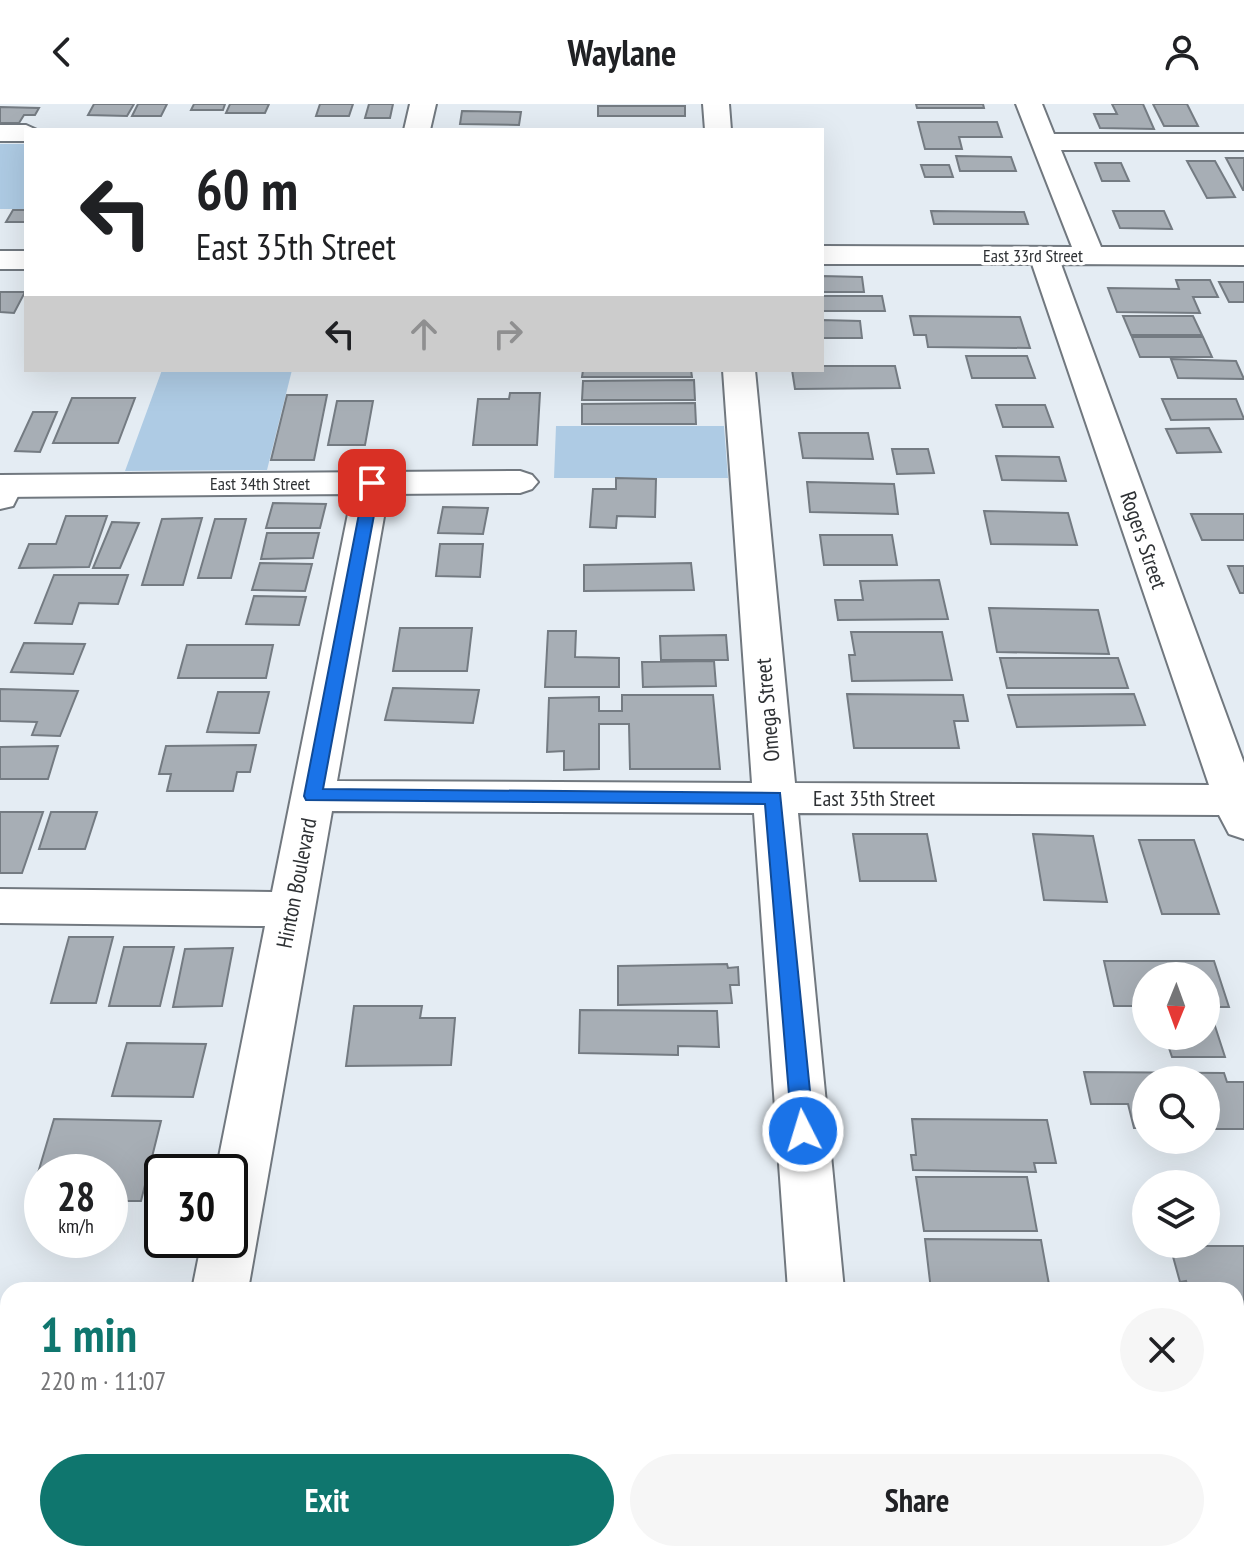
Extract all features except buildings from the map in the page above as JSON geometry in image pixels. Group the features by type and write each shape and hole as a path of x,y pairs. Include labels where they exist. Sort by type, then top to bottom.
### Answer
{"street":[{"path":"417,128 423,104"},
{"path":"716,104 718,128"},
{"path":"1029,104 1090,256"},
{"path":"0,133 24,133"},
{"path":"1044,142 1244,142"},
{"name":"East 33rd Street","path":"824,255 1244,256"},
{"name":"Rogers Street","path":"1044,257 1241,808"},
{"path":"0,260 24,260"},
{"name":"Omega Street","path":"739,372 815,1282"},
{"name":"East 34th Street","path":"2,490 520,482"},
{"name":"Hinton Boulevard","path":"245,1154 372,483"},
{"name":"East 35th Street","path":"313,796 774,797 1241,808"},
{"path":"0,906 290,909"},
{"name":"Hinton Boulevard","path":"222,1282 226,1258"}],"shaded area":[{"path":"0,144 24,144 24,209 0,209"},
{"path":"161,372 292,372 267,470 125,471"},
{"path":"556,426 724,426 728,478 554,478"}],"route":[{"path":"372,483 313,796 774,797 803,1131"}]}
